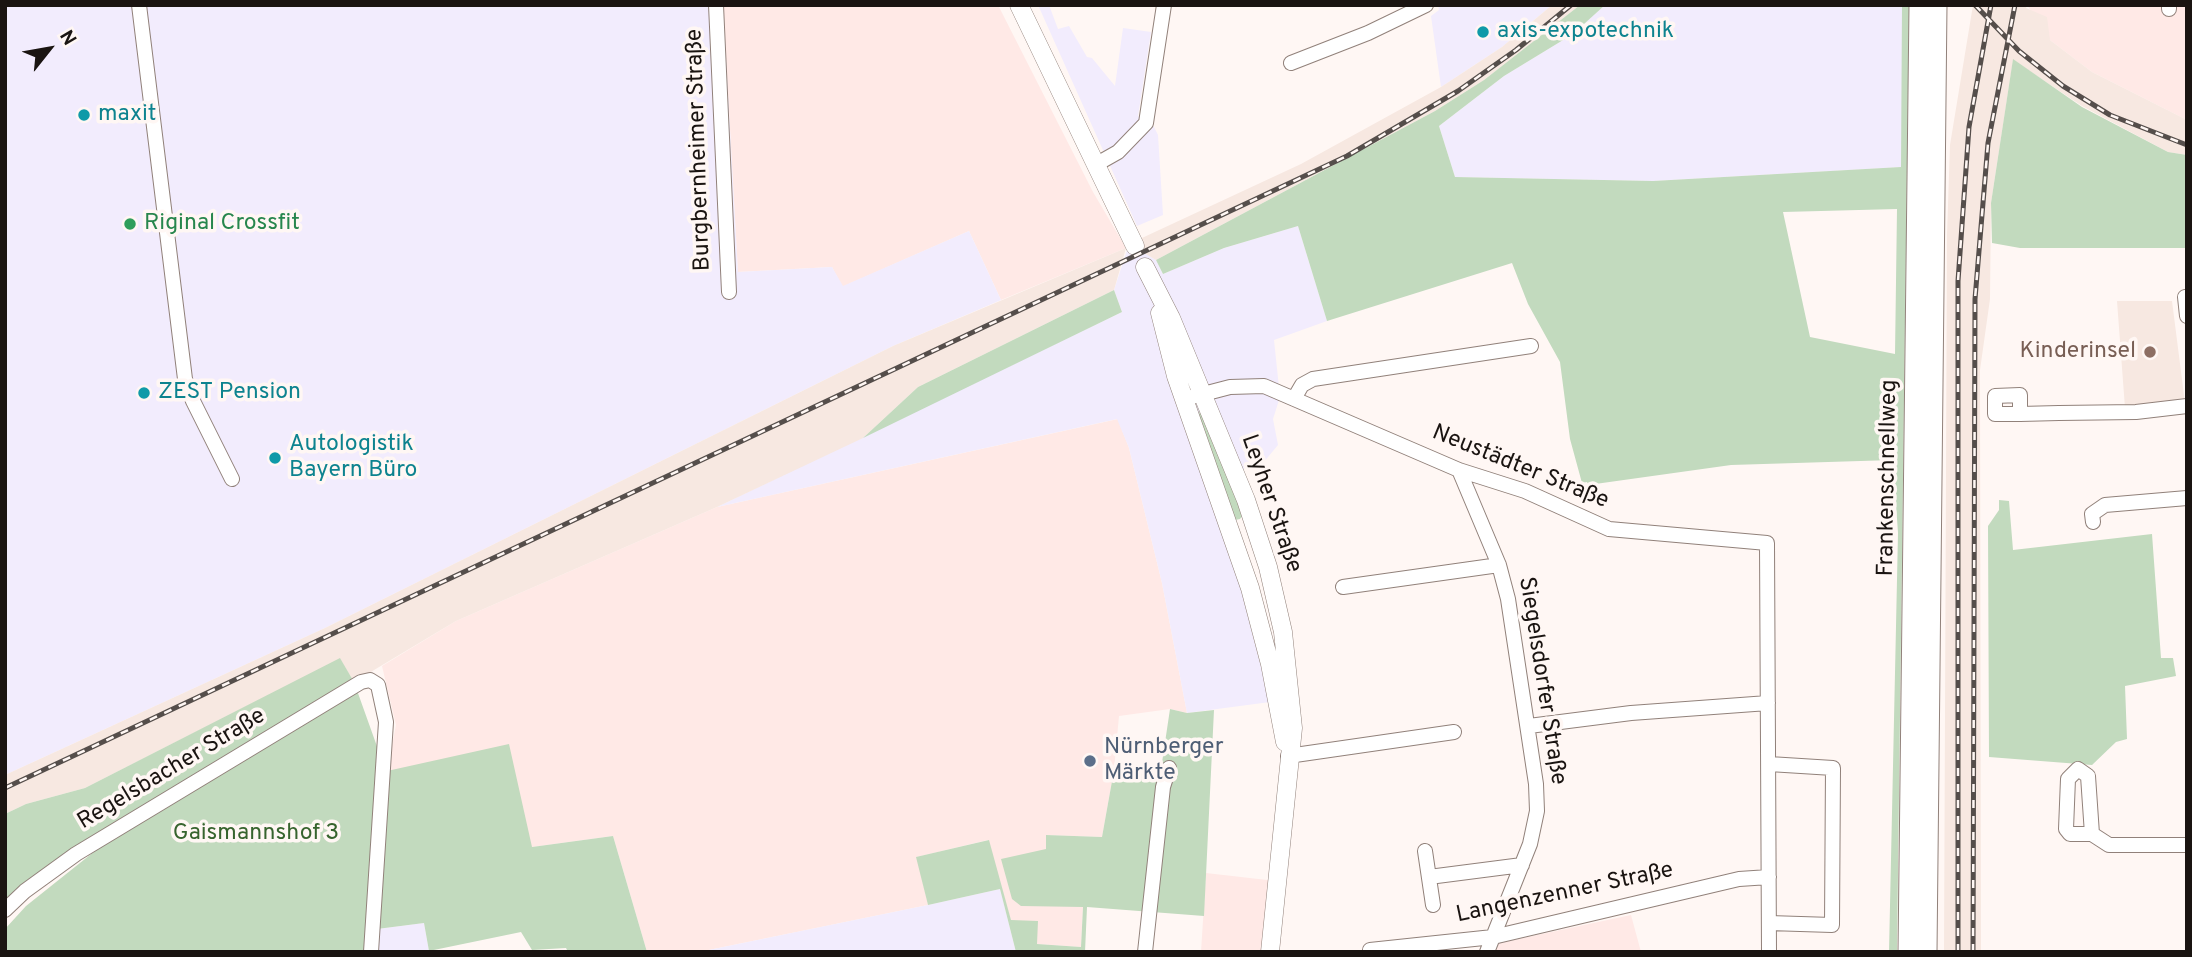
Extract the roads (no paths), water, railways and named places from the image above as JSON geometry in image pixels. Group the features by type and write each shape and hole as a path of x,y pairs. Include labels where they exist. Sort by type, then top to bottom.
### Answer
{"highway":[{"name":"Frankenschnellweg","path":"1908,952 1919,5"},
{"name":"Frankenschnellweg","path":"1927,952 1937,5"}],"main road":[{"path":"1019,5 1135,246"},
{"name":"Leyher Straße","path":"1270,952 1293,728 1291,697 1275,595 1254,523 1203,394 1171,318 1148,274 1168,351 1250,588 1270,664 1289,756"}],"street":[{"path":"139,5 185,379 193,401 232,479"},
{"name":"Burgbernheimer Straße","path":"716,5 729,292"},
{"path":"1095,165 1118,152 1146,123 1164,5"},
{"path":"1291,63 1368,33 1426,5"},
{"path":"2185,297 2187,316"},
{"path":"1295,397 1302,385 1313,379 1531,346"},
{"name":"Neustädter Straße","path":"1184,399 1251,385 1295,397 1459,470 1525,491 1609,529 1767,543 1769,952"},
{"path":"2020,414 2136,412 2187,407"},
{"name":"Siegelsdorfer Straße","path":"1459,470 1499,565 1508,599 1529,726 1536,811 1522,865 1487,952"},
{"path":"2093,522 2092,514 2105,505 2187,498"},
{"path":"1343,587 1499,565"},
{"name":"Regelsbacher Straße","path":"5,910 25,891 76,854 361,682 370,680 378,685 386,722 371,952"},
{"path":"1529,726 1631,713 1768,703"},
{"path":"1289,756 1454,732"},
{"path":"1769,764 1833,768 1832,925 1769,923"},
{"path":"1145,952 1163,787 1169,768"},
{"path":"2092,834 2109,845 2187,845"},
{"path":"1425,851 1433,905"},
{"path":"1429,877 1522,865"},
{"name":"Langenzenner Straße","path":"1370,950 1493,937 1739,879 1769,877"}],"railway":[{"path":"5,788 1347,156 1458,91 1516,50 1571,5"},
{"path":"1975,5 2019,51 2063,86 2110,115 2187,145"},
{"path":"1958,952 1958,281 1969,127 1991,5"},
{"path":"1973,952 1975,299 1988,143 2015,5"}],"place":[{"name":"axis-expotechnik","path":"1483,32"},
{"name":"maxit","path":"84,115"},
{"name":"Riginal Crossfit","path":"130,224"},
{"name":"Kinderinsel","path":"2150,352"},
{"name":"ZEST Pension","path":"144,393"},
{"name":"Autologistik Bayern Büro","path":"275,458"},
{"name":"Nürnberger Märkte","path":"1090,761"}],"park label":[{"name":"Gaismannshof 3","path":"256,834"}]}
